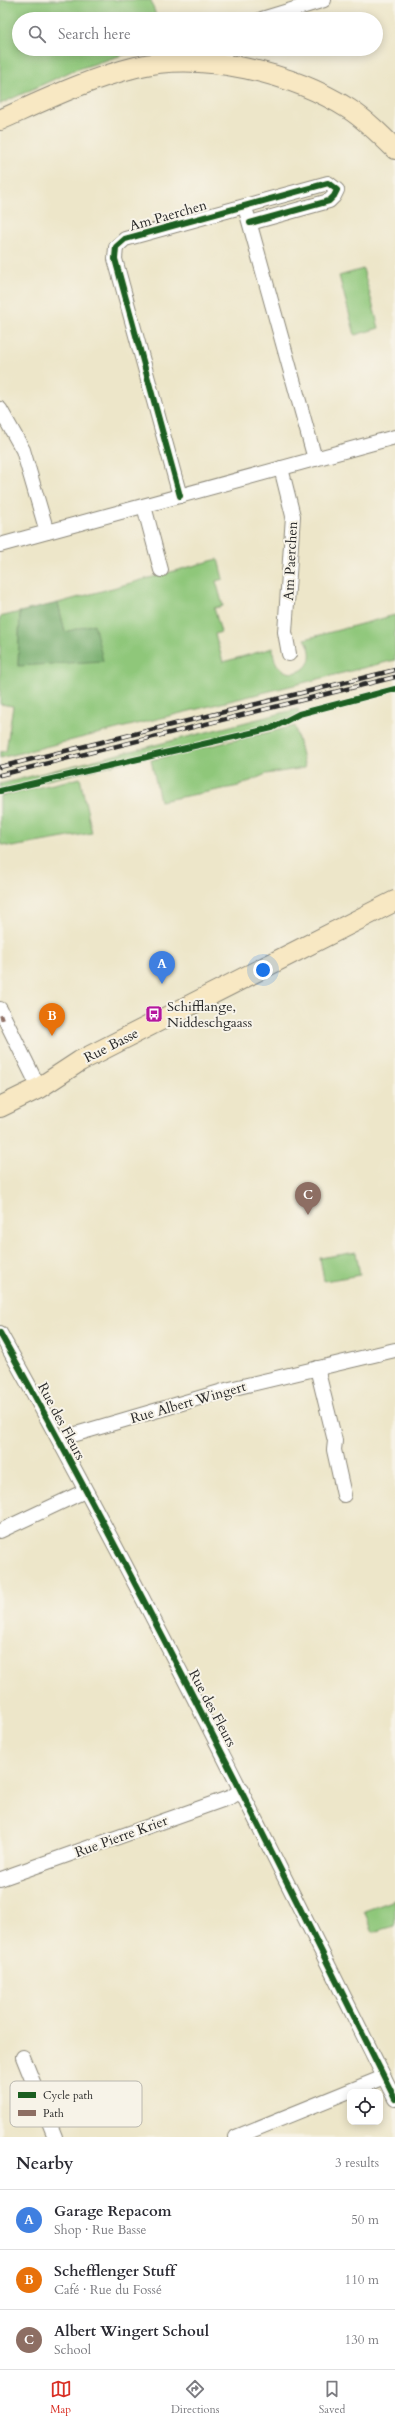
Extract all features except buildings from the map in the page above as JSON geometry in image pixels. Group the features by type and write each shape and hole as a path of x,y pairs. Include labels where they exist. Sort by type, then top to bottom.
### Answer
{"street":[{"path":"285,12 324,0"},
{"path":"0,120 94,79 138,67 224,57 315,91 351,110 374,128 395,149"},
{"name":"Am Paerchen","path":"180,496 115,258 116,247 125,239 328,183 337,190 329,201 250,223"},
{"path":"245,206 315,459"},
{"path":"0,409 23,450 47,532"},
{"path":"0,545 395,437"},
{"name":"Am Paerchen","path":"281,468 293,516 285,632 289,654"},
{"path":"144,506 161,570"},
{"name":"Rue Basse","path":"0,1107 39,1088 80,1061 395,901"},
{"path":"0,1009 39,1088"},
{"name":"Rue des Fleurs","path":"0,1333 59,1439 242,1790 395,2099"},
{"name":"Rue Albert Wingert","path":"59,1439 230,1389 395,1350"},
{"path":"317,1368 335,1441 334,1450 344,1495"},
{"path":"0,1531 85,1491"},
{"name":"Rue Pierre Krier","path":"0,1879 231,1797 242,1790"},
{"path":"23,2056 33,2081"},
{"path":"236,2137 384,2077"},
{"path":"51,2127 55,2137"}],"green space":[{"path":"0,0 151,0 155,12 12,12 12,56 119,56 72,71 0,104"},
{"path":"363,269 379,328 355,335 339,276"},
{"path":"218,559 223,579 216,581 223,606 214,608 221,632 215,634 223,662 273,648 275,661 281,669 289,672 297,672 305,668 309,661 310,651 305,639 395,615 395,660 0,758 0,752 6,751 13,706 0,704 0,617 20,612 18,666 65,632 58,603"},
{"path":"58,603 65,632 94,624 103,661 18,666 20,612"},
{"path":"298,709 299,714 272,728 0,791 0,784"},
{"path":"295,726 305,768 266,774 239,786 160,801 151,760"},
{"path":"80,778 92,833 12,847 0,844 0,796"},
{"path":"356,1252 360,1275 324,1281 320,1258"},
{"path":"395,1900 395,1926 373,1932 364,1911"}],"railway":[{"path":"0,767 395,670"},
{"path":"0,775 395,677"}],"cycle path":[{"path":"180,496 115,259 116,247 125,239 328,183 337,190 329,201 250,223"},
{"path":"0,791 272,728 299,714 395,689"},
{"path":"0,1333 52,1427 153,1618 251,1810 395,2099"}],"place":[{"name":"Garage Repacom","path":"162,984"},
{"name":"Schifflange, Niddeschgaass","path":"154,1014"},
{"name":"Schefflenger Stuff","path":"52,1036"},
{"name":"Albert Wingert Schoul","path":"308,1215"}]}
